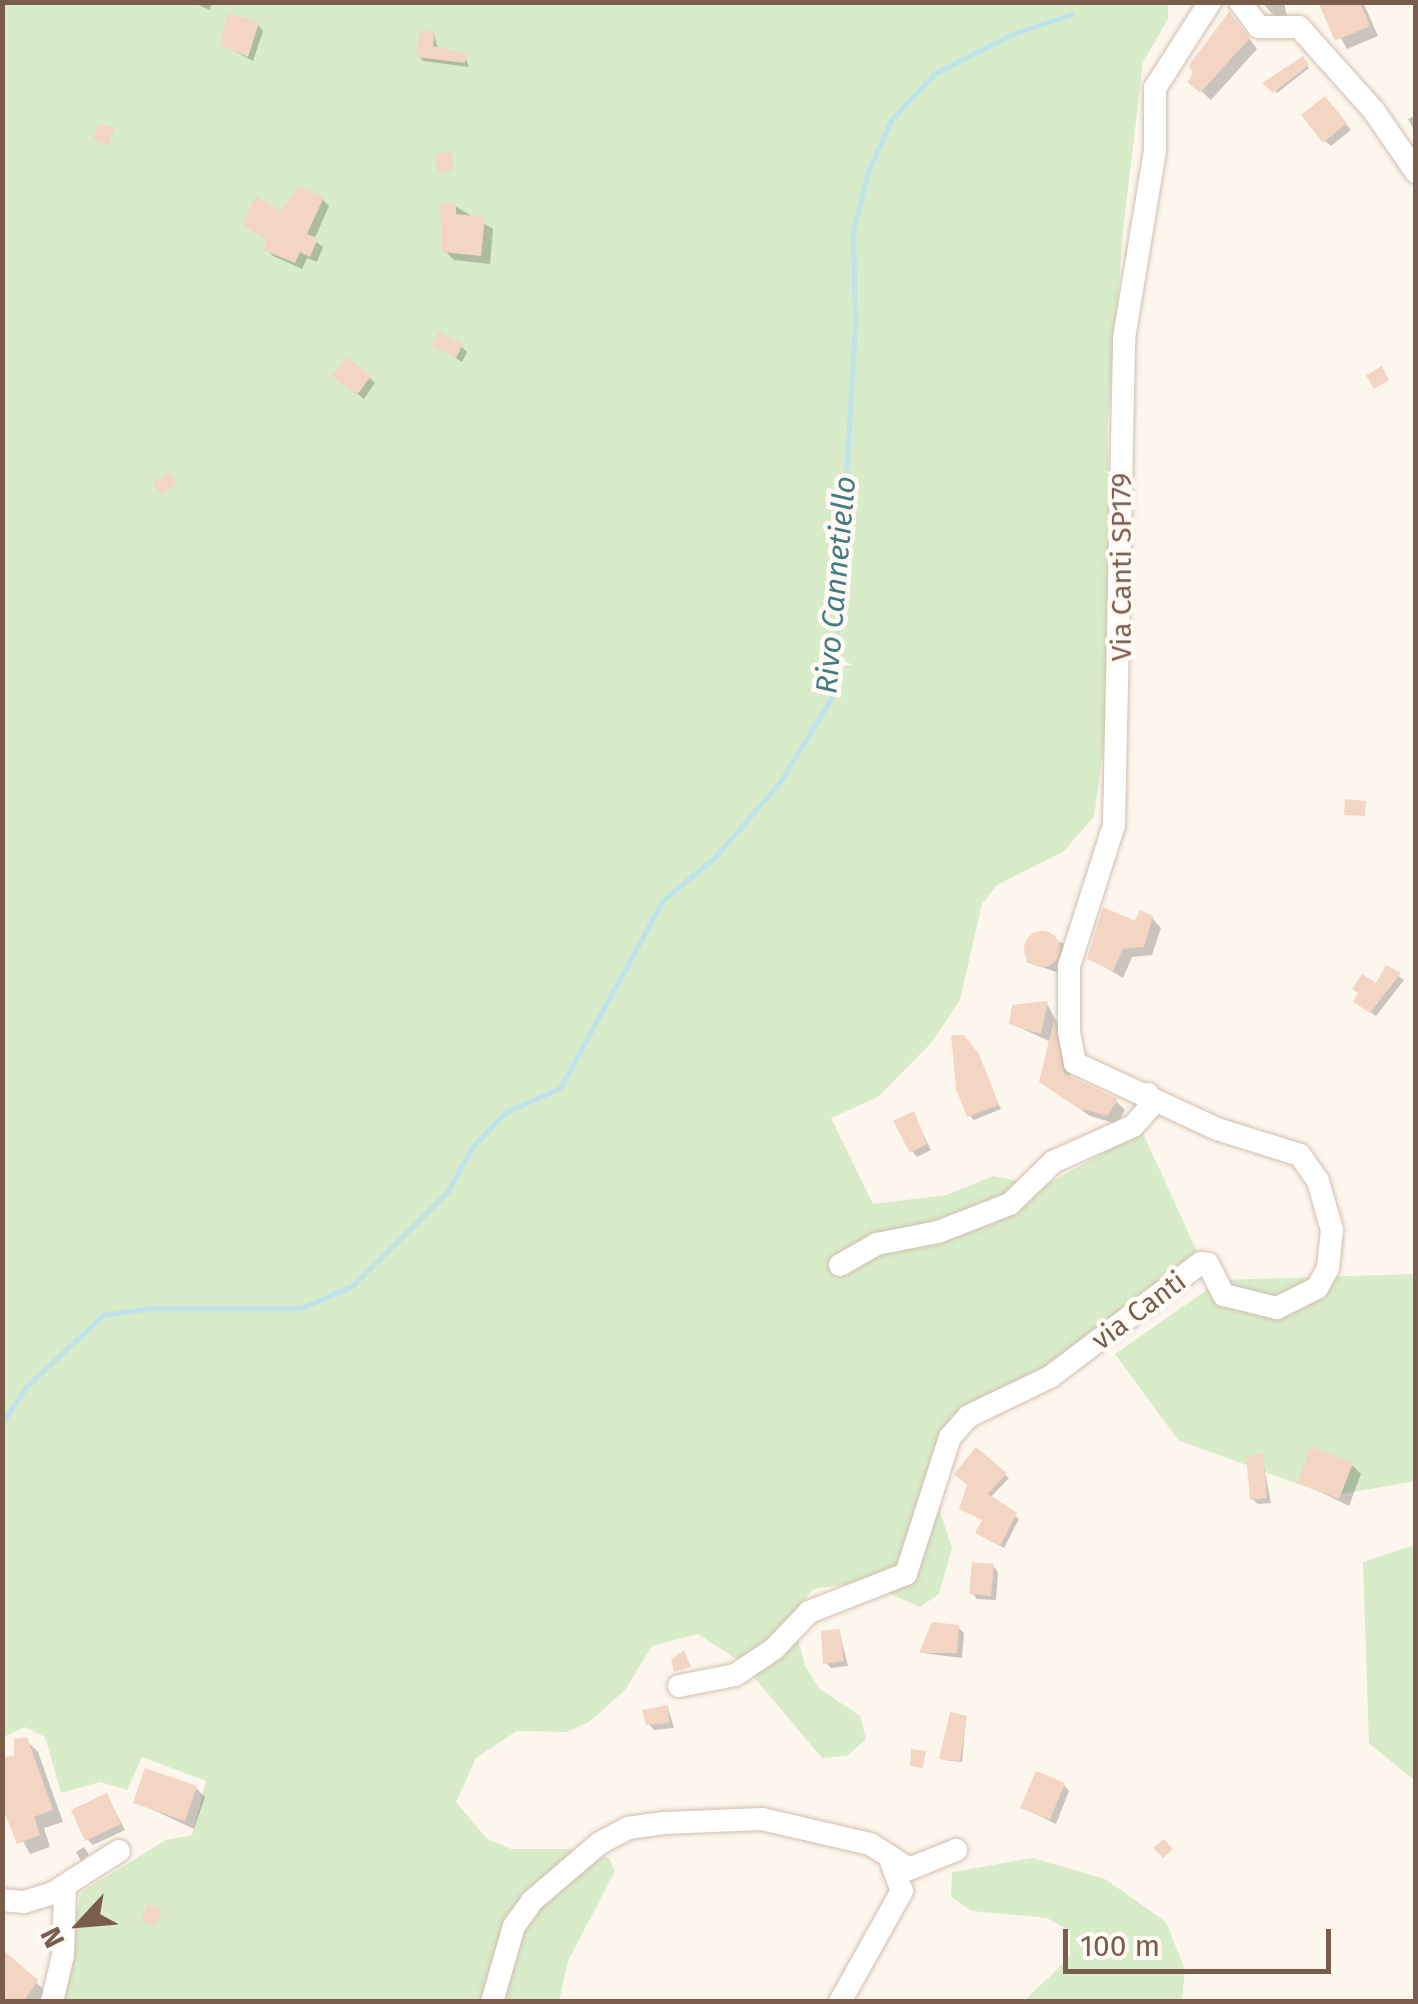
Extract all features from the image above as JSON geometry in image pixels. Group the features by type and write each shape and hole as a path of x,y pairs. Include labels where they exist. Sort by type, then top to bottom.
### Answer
{"street":[{"name":"Via Canti SP179","path":"1148,1094 1075,1063 1069,966 1114,824 1124,338 1155,151 1155,88 1210,2"},
{"path":"1240,2 1260,27 1298,27 1322,49 1416,172"},
{"path":"840,1265 877,1244 938,1232 1010,1204 1053,1162 1133,1126 1149,1108 1148,1094"},
{"name":"via Canti","path":"679,1686 735,1675 774,1649 809,1612 906,1574 950,1438 969,1416 999,1405 1050,1376 1201,1263 1208,1264 1224,1295 1278,1308 1317,1288 1328,1268 1332,1230 1318,1180 1300,1154 1217,1129 1148,1094"},
{"path":"492,2002 514,1926 532,1901 600,1843 628,1828 762,1818 870,1844 909,1869 956,1850"},
{"path":"2,1900 24,1902 65,1886 119,1850"},
{"path":"840,2002 902,1890 888,1856"},
{"path":"52,2002 63,1954 65,1886"}],"green space":[{"path":"3,3 1168,3 1168,19 1143,62 1123,231 1107,431 1115,665 1094,817 1063,852 997,885 982,904 960,1000 932,1042 878,1097 831,1118 873,1204 946,1195 993,1176 1044,1186 1142,1131 1200,1258 1059,1359 991,1395 929,1478 952,1548 939,1594 920,1607 864,1582 813,1589 792,1615 805,1666 819,1688 860,1716 866,1739 847,1756 822,1758 742,1663 698,1634 652,1646 625,1690 589,1722 567,1732 517,1731 476,1758 456,1802 487,1839 511,1849 580,1849 609,1858 615,1871 568,1961 559,2001 59,2001 81,1892 166,1840 192,1835 206,1781 142,1757 127,1790 100,1782 61,1793 45,1737 25,1727 3,1737"},
{"path":"1415,1274 1415,1481 1331,1496 1178,1440 1115,1354 1221,1280"},
{"path":"1416,1545 1415,1781 1369,1743 1363,1562"},
{"path":"1033,1858 1105,1879 1166,1922 1185,1970 1182,2001 1024,2001 1070,1957 1070,1931 1047,1918 972,1911 951,1897 952,1872"}],"building":[{"path":"1318,2 1360,2 1370,26 1335,41"},
{"path":"1229,12 1250,38 1200,93 1187,82 1193,74 1189,65"},
{"path":"228,13 259,23 248,57 220,45"},
{"path":"420,30 435,32 433,46 467,54 465,63 416,57"},
{"path":"1303,56 1309,65 1273,93 1262,83"},
{"path":"1325,96 1347,123 1323,143 1301,115"},
{"path":"99,124 115,128 108,145 93,139"},
{"path":"451,152 454,170 438,173 435,154"},
{"path":"299,186 324,197 307,234 318,238 310,257 300,252 295,263 263,250 267,239 242,225 256,196 281,211"},
{"path":"456,203 456,214 485,217 481,256 442,252 440,204"},
{"path":"439,332 463,344 456,358 432,345"},
{"path":"347,357 371,376 357,395 332,376"},
{"path":"1382,366 1389,380 1374,389 1366,375"},
{"path":"170,472 177,484 160,494 153,482"},
{"path":"1345,799 1366,801 1365,816 1344,815"},
{"path":"1103,907 1135,921 1140,910 1153,916 1144,947 1123,949 1113,971 1087,959"},
{"path":"1042,931 1055,936 1060,949 1055,962 1042,967 1029,962 1024,949 1029,936"},
{"path":"1386,965 1401,973 1370,1013 1353,1002 1358,993 1352,989 1362,974 1376,983"},
{"path":"1048,1001 1041,1034 1009,1024 1012,1005"},
{"path":"1054,1020 1064,1073 1118,1099 1107,1116 1078,1108 1039,1082"},
{"path":"951,1035 964,1035 979,1054 999,1105 967,1117 956,1089"},
{"path":"914,1111 927,1144 910,1153 893,1121"},
{"path":"976,1447 1007,1473 988,1494 1017,1513 1000,1546 975,1533 982,1520 959,1509 967,1485 954,1474"},
{"path":"1311,1447 1353,1463 1339,1499 1297,1483"},
{"path":"1263,1454 1267,1498 1250,1500 1246,1456"},
{"path":"972,1562 994,1564 991,1596 969,1594"},
{"path":"932,1622 959,1625 957,1653 919,1653"},
{"path":"840,1629 844,1661 823,1664 821,1631"},
{"path":"684,1650 691,1667 674,1672 671,1660"},
{"path":"668,1705 669,1723 646,1725 642,1710"},
{"path":"950,1712 967,1716 960,1761 939,1759"},
{"path":"27,1737 53,1810 34,1817 40,1835 17,1844 2,1806 2,1757 14,1756 14,1739"},
{"path":"911,1749 926,1751 923,1768 910,1766"},
{"path":"145,1768 197,1786 185,1821 133,1803"},
{"path":"1036,1771 1065,1783 1050,1820 1020,1808"},
{"path":"107,1793 121,1824 85,1841 71,1810"},
{"path":"1164,1839 1173,1849 1163,1858 1153,1848"},
{"path":"148,1904 162,1910 155,1926 141,1921"},
{"path":"2,1949 38,1980 23,2002 2,2002"}],"waterway":[{"name":"Rivo Cannetiello","path":"2,1423 26,1387 103,1315 152,1308 301,1308 352,1286 447,1192 473,1146 506,1112 560,1088 663,900 715,857 780,782 833,695 855,325 853,231 868,172 891,120 934,74 1012,34 1072,14"}]}
